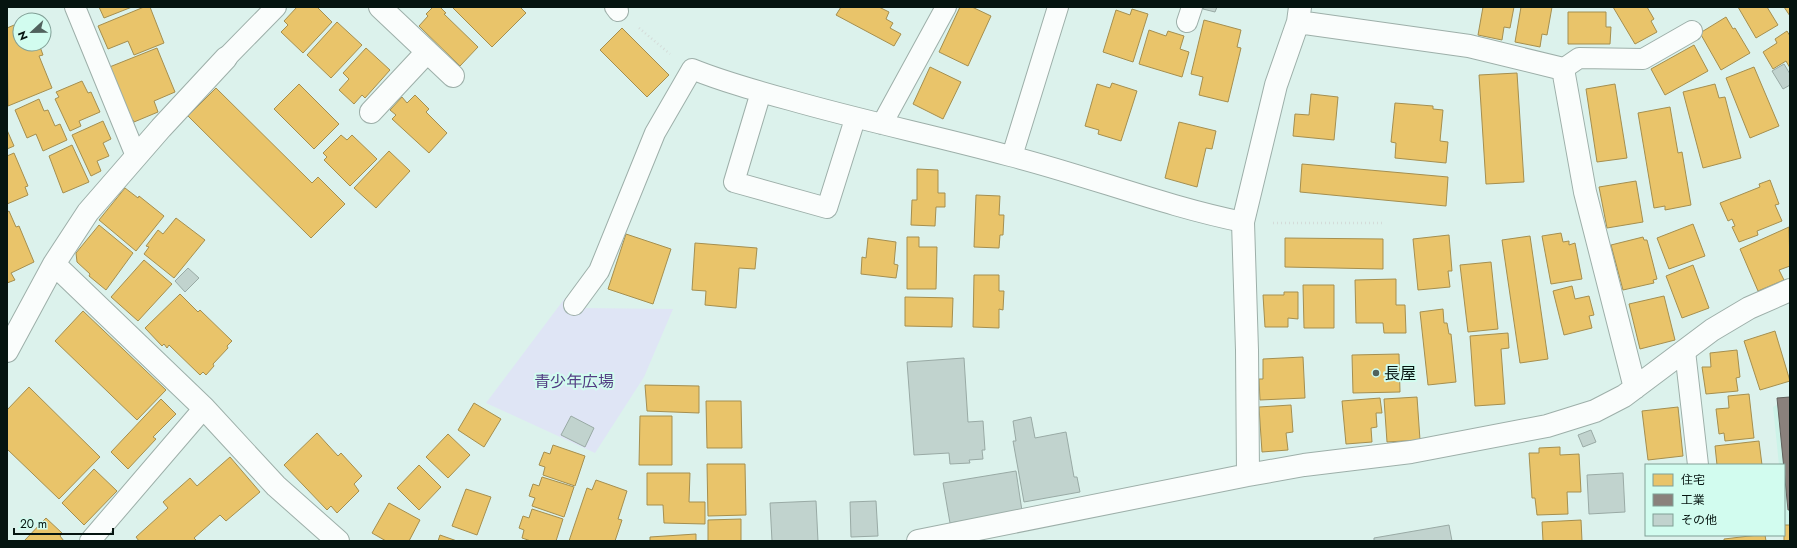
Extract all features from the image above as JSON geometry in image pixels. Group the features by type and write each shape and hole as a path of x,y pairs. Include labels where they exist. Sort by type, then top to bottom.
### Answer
{"street":[{"path":"380,7 453,76"},
{"path":"1248,475 1247,350 1243,222 1276,85 1299,15 1469,46 1563,69 1585,192 1635,388"},
{"path":"371,112 427,52"},
{"path":"7,351 54,264 88,212 136,156 226,58"},
{"path":"54,264 204,408 276,486 338,541"},
{"path":"918,541 1248,475 1304,465 1411,452 1547,426 1595,411 1624,396 1712,330 1749,308 1790,290"}],"lane":[{"path":"74,7 136,156"},
{"path":"226,58 276,7"},
{"path":"882,124 946,7"},
{"path":"1012,156 1058,7"},
{"path":"1563,69 1579,58 1643,59 1692,31"},
{"path":"574,305 599,271 655,134 692,69 715,78 855,119 882,124 1012,156 1201,214 1243,222"},
{"path":"761,92 734,182 827,208 855,119"},
{"path":"1685,351 1698,464"},
{"path":"90,541 204,408"}],"path":[{"path":"617,9 667,52 692,69"},
{"path":"1243,222 1384,223"}],"shaded area":[{"path":"1790,397 1790,527 1785,528 1785,464 1779,464 1773,407"}],"green space":[{"name":"青少年広場","path":"565,298 581,308 673,309 644,377 595,453 486,403"}],"building: 住宅":[{"path":"99,7 132,7 104,18"},
{"path":"144,7 150,7 164,43 134,55 128,41 108,49 98,26"},
{"path":"297,7 317,7 332,22 303,53 281,32 288,25 284,21"},
{"path":"433,7 440,7 446,13 444,14 478,47 460,66 419,26 428,16 426,14"},
{"path":"452,7 520,7 526,13 492,47"},
{"path":"841,7 879,7 889,12 886,19 893,23 890,28 901,34 894,46 836,15"},
{"path":"960,7 972,7 991,16 968,66 939,52"},
{"path":"1483,7 1514,7 1510,28 1504,27 1502,40 1478,35"},
{"path":"1521,7 1552,7 1547,35 1542,34 1540,47 1515,42"},
{"path":"1613,7 1647,7 1654,19 1651,21 1657,32 1635,44"},
{"path":"1738,7 1767,7 1778,25 1756,38"},
{"path":"1784,7 1790,7 1790,16"},
{"path":"1132,9 1148,14 1133,62 1103,52 1116,10 1130,15"},
{"path":"1568,12 1606,12 1606,27 1611,27 1610,44 1568,44"},
{"path":"1726,17 1733,29 1735,28 1750,53 1721,70 1700,33"},
{"path":"1204,20 1241,30 1237,47 1241,48 1228,102 1199,95 1203,77 1191,74"},
{"path":"337,22 362,45 331,78 307,55"},
{"path":"12,26 12,52 42,52 43,55 39,56 52,88 8,106 7,28"},
{"path":"622,28 669,75 647,97 600,50"},
{"path":"1149,30 1166,36 1168,31 1184,36 1180,49 1189,52 1182,77 1139,64"},
{"path":"1787,31 1790,36 1790,68 1786,61 1773,69 1763,52 1777,43 1775,39"},
{"path":"1694,45 1708,71 1665,95 1651,69"},
{"path":"157,48 175,92 154,101 158,112 134,122 133,120 129,122 107,68"},
{"path":"366,48 390,70 365,98 362,95 354,104 339,90 349,79 343,73"},
{"path":"930,67 961,82 943,119 913,104"},
{"path":"1754,67 1779,126 1750,138 1726,78"},
{"path":"1517,73 1524,182 1486,184 1479,75"},
{"path":"82,81 88,93 91,92 100,112 79,121 81,126 70,131 55,99 59,97 56,92"},
{"path":"1112,83 1137,91 1121,141 1098,134 1099,130 1085,126 1097,84 1110,88"},
{"path":"299,84 339,124 314,149 274,109"},
{"path":"1615,84 1627,158 1597,162 1586,89"},
{"path":"1715,84 1719,98 1725,97 1741,158 1703,168 1683,92"},
{"path":"216,88 312,183 318,177 345,204 311,238 188,116"},
{"path":"1311,94 1338,97 1334,140 1293,136 1295,114 1309,115"},
{"path":"415,95 429,109 426,112 447,133 429,153 392,119 396,115 390,110 402,97 407,103"},
{"path":"39,99 44,111 48,110 55,126 60,124 67,140 43,151 36,134 27,138 15,110"},
{"path":"1395,103 1433,106 1433,109 1443,110 1440,141 1448,142 1446,163 1395,158 1396,143 1391,142"},
{"path":"1670,107 1678,153 1682,152 1691,205 1665,210 1665,206 1654,208 1638,113"},
{"path":"103,121 111,139 103,143 109,156 97,161 101,171 91,176 72,135"},
{"path":"1179,122 1216,131 1212,149 1206,148 1197,187 1165,178"},
{"path":"7,130 14,146 7,149"},
{"path":"341,135 347,140 352,135 377,159 350,186 324,160 327,157 323,153"},
{"path":"72,145 89,182 63,193 49,156"},
{"path":"389,151 410,171 376,208 354,188"},
{"path":"14,153 28,186 25,187 28,195 7,204 7,156"},
{"path":"1302,164 1448,177 1446,206 1300,192"},
{"path":"917,169 938,170 938,193 945,193 945,207 936,207 935,226 911,225 912,200 917,200"},
{"path":"1770,180 1779,204 1775,205 1782,221 1757,231 1758,235 1739,242 1732,227 1735,226 1732,219 1728,221 1720,203 1760,187 1759,184"},
{"path":"1636,181 1643,222 1607,228 1599,187"},
{"path":"125,188 138,198 139,196 164,216 136,251 99,220"},
{"path":"976,195 1000,196 999,215 1004,215 1003,235 1000,235 999,248 974,247"},
{"path":"9,211 16,227 19,226 34,262 11,273 15,280 7,283 7,212"},
{"path":"176,218 205,240 174,278 144,254 149,247 146,246 158,230 163,234"},
{"path":"1693,224 1705,256 1669,269 1657,238"},
{"path":"99,225 133,253 106,290 89,276 90,274 77,262 76,253"},
{"path":"1789,227 1790,266 1779,270 1784,280 1758,291 1740,249"},
{"path":"1561,233 1563,242 1569,241 1569,245 1575,243 1582,279 1551,284 1542,236"},
{"path":"626,234 671,249 653,304 608,289"},
{"path":"1449,235 1452,271 1448,271 1450,287 1418,290 1413,239"},
{"path":"1530,236 1548,359 1520,363 1502,240"},
{"path":"907,237 919,237 919,247 937,247 936,289 907,289"},
{"path":"1643,237 1644,240 1647,240 1657,279 1653,280 1654,283 1623,290 1611,245"},
{"path":"868,238 896,242 894,264 898,265 896,278 861,274 862,257 866,258"},
{"path":"1285,238 1383,239 1383,269 1285,267"},
{"path":"695,243 757,248 755,269 739,268 736,308 705,305 706,291 692,290"},
{"path":"144,260 172,284 138,321 111,297"},
{"path":"1491,262 1498,329 1468,332 1460,265"},
{"path":"1693,265 1709,308 1682,318 1666,276"},
{"path":"974,275 999,275 999,291 1004,291 1003,310 999,309 999,328 973,327"},
{"path":"1396,279 1396,305 1405,305 1406,333 1384,333 1383,323 1356,323 1355,280"},
{"path":"1303,285 1334,285 1334,328 1304,328"},
{"path":"1572,286 1575,299 1589,296 1594,315 1589,316 1592,328 1564,335 1553,291"},
{"path":"1284,292 1298,292 1298,319 1288,318 1288,327 1265,327 1263,295 1284,295"},
{"path":"180,294 198,312 200,310 232,341 206,375 203,372 200,375 169,345 167,348 164,344 162,346 145,328"},
{"path":"1664,296 1675,340 1640,349 1629,304"},
{"path":"905,297 953,298 952,327 905,326"},
{"path":"1443,309 1444,323 1447,323 1449,334 1451,334 1456,382 1428,385 1420,312"},
{"path":"83,311 166,390 137,420 55,341"},
{"path":"1775,331 1790,381 1760,390 1744,341"},
{"path":"1508,333 1509,348 1501,349 1505,404 1475,406 1470,336"},
{"path":"1737,350 1740,377 1736,378 1738,391 1706,394 1702,367 1711,367 1710,353"},
{"name":"長屋","path":"1399,354 1400,392 1353,393 1352,355"},
{"path":"1303,357 1305,398 1260,400 1259,379 1263,379 1263,359"},
{"path":"645,385 699,386 699,413 647,411"},
{"path":"29,387 100,457 59,499 7,449 7,410"},
{"path":"1749,394 1754,438 1725,441 1724,433 1719,434 1716,409 1729,408 1728,396"},
{"path":"1417,397 1420,440 1387,442 1384,399"},
{"path":"1380,398 1382,413 1376,413 1377,427 1371,428 1372,442 1346,444 1342,401"},
{"path":"161,399 176,414 153,437 156,439 128,469 111,452"},
{"path":"706,401 741,401 742,448 707,448"},
{"path":"474,403 501,419 484,447 458,430"},
{"path":"1291,405 1293,432 1286,433 1288,450 1262,452 1259,407"},
{"path":"1678,407 1683,456 1648,460 1642,411"},
{"path":"640,416 672,416 672,465 639,465"},
{"path":"317,433 338,456 341,453 362,476 354,484 359,491 337,513 331,506 327,510 284,465"},
{"path":"448,434 470,455 448,478 426,457"},
{"path":"1759,441 1762,464 1717,464 1715,446"},
{"path":"553,445 585,456 575,486 543,475 545,467 539,465 544,452 550,454"},
{"path":"1560,447 1560,455 1579,454 1581,492 1567,492 1568,514 1537,515 1535,498 1532,498 1529,453 1539,453 1539,448"},
{"path":"230,457 260,492 226,521 220,515 194,538 197,541 139,541 136,537 168,508 163,502 190,478 197,486"},
{"path":"707,464 745,464 746,515 708,516"},
{"path":"419,465 441,487 419,510 397,488"},
{"path":"94,469 117,491 84,525 62,503"},
{"path":"647,473 690,473 689,502 705,502 705,524 664,523 663,505 647,505"},
{"path":"542,477 574,487 564,517 532,506 535,498 529,496 533,484 539,486"},
{"path":"596,480 627,491 618,519 622,520 615,541 569,541 587,488 592,490"},
{"path":"466,489 491,497 477,535 452,526"},
{"path":"389,503 420,520 409,541 386,541 372,533"},
{"path":"532,509 563,519 556,541 531,541 522,538 524,530 519,528 523,516 529,518"},
{"path":"46,518 62,533 60,536 64,541 24,541"},
{"path":"741,519 741,541 708,541 708,520"},
{"path":"1581,520 1582,541 1543,541 1542,522"},
{"path":"1785,525 1790,525 1790,541 1784,541"},
{"path":"696,534 696,541 650,541 650,537"},
{"path":"440,535 457,541 438,541"},
{"path":"1765,536 1766,541 1724,541 1724,539"}],"building: 工業":[{"path":"1790,397 1790,510 1788,510 1785,464 1783,464 1777,398"}],"building: その他":[{"path":"1204,7 1217,7 1215,12 1203,9"},
{"path":"1784,64 1790,74 1790,85 1783,89 1772,71"},
{"path":"188,268 199,278 185,292 175,281"},
{"path":"964,358 968,422 983,421 985,450 982,450 983,459 969,460 970,463 950,464 949,453 914,455 907,362"},
{"path":"571,416 594,428 585,447 561,435"},
{"path":"1031,417 1035,438 1066,432 1074,477 1077,477 1080,492 1024,502 1013,441 1016,441 1013,421"},
{"path":"1591,430 1596,442 1583,447 1578,435"},
{"path":"1016,471 1022,511 950,523 943,483"},
{"path":"1623,473 1625,512 1589,514 1587,475"},
{"path":"816,501 818,541 772,541 770,503"},
{"path":"876,501 878,536 851,537 850,502"},
{"path":"1449,525 1452,541 1374,541 1374,538"}],"place":[{"name":"長屋","path":"1376,373"}]}
